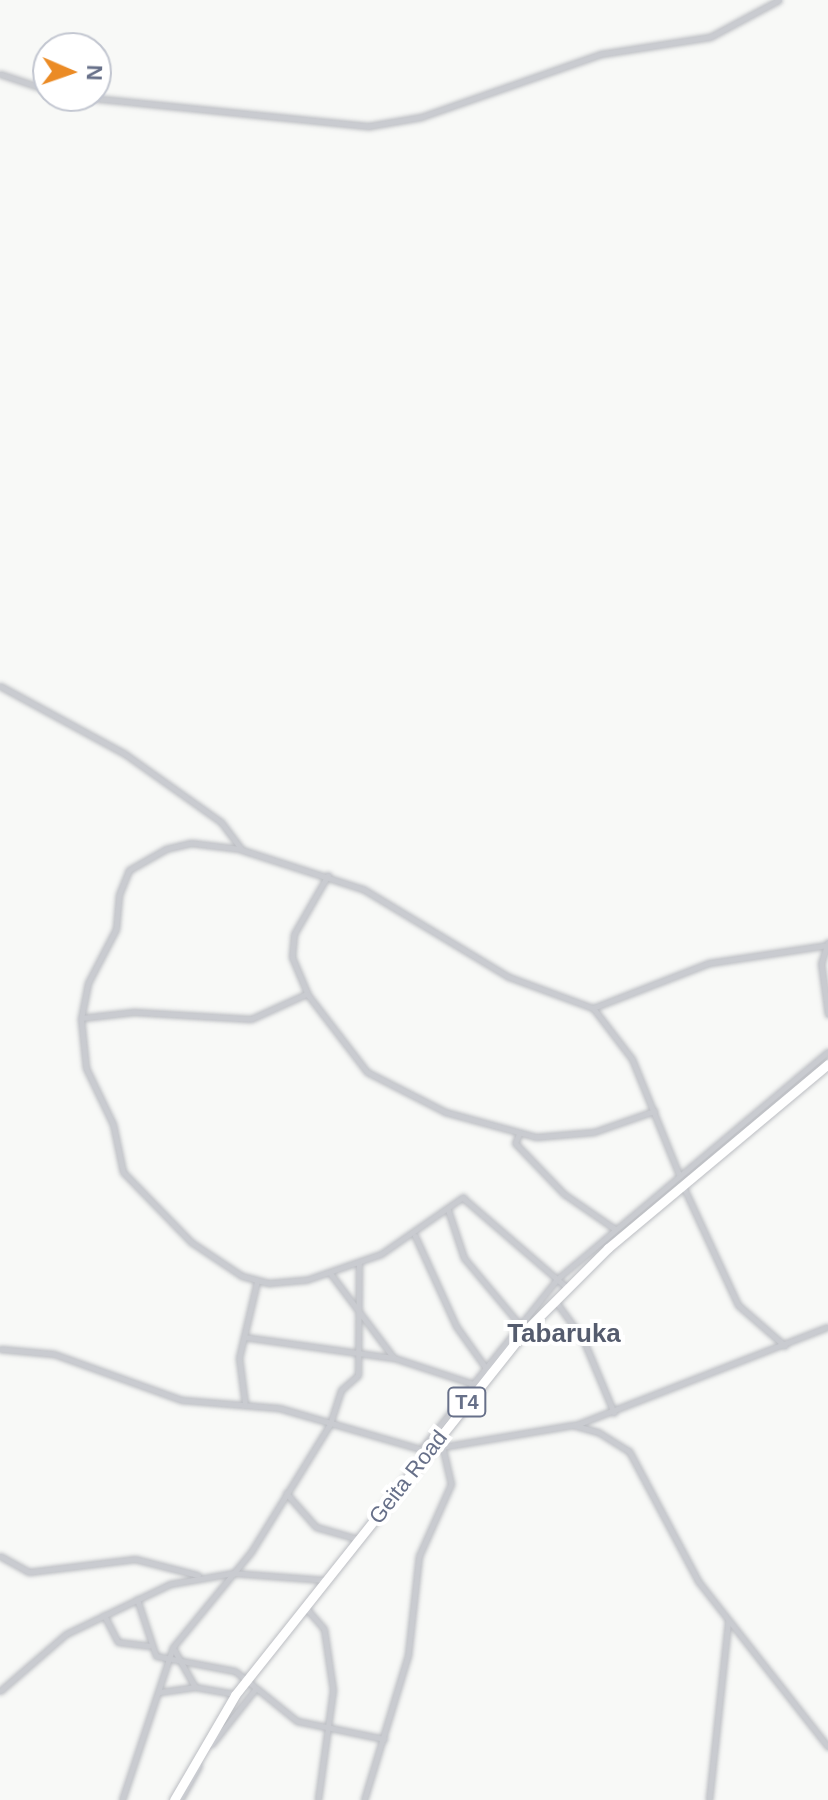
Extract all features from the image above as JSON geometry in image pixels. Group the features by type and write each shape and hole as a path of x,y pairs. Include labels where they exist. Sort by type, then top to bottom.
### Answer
{"highway":[{"name":"Geita Road","path":"175,1799 235,1695 522,1328 828,1064"}],"street":[{"path":"112,100 369,126 421,117 601,54 710,37 779,0"},
{"path":"0,74 32,85"},
{"path":"0,686 121,751 221,822 242,850"},
{"path":"566,1287 462,1197 415,1236 359,1264 329,1273 257,1281 185,1237 123,1172 113,1124 86,1068 81,1019 129,870 181,843 242,850 329,874 509,977 593,1008 632,1059 679,1175"},
{"path":"329,874 294,934 292,957 307,993 367,1072 445,1112 462,1111 519,1134 573,1136 654,1111"},
{"path":"593,1008 699,966 828,944 821,963 828,1015"},
{"path":"81,1019 122,1012 251,1019 307,993"},
{"path":"448,1210 464,1258 522,1328 557,1279 828,1052"},
{"path":"519,1134 515,1143 564,1194 615,1229"},
{"path":"683,1186 738,1305 785,1346"},
{"path":"415,1236 456,1326 488,1371"},
{"path":"122,1800 173,1647 233,1573 286,1493 330,1424 362,1353 358,1306 359,1264"},
{"path":"329,1273 358,1306 394,1358"},
{"path":"245,1404 244,1337 257,1281"},
{"path":"554,1300 583,1339 614,1413"},
{"path":"0,1349 54,1354 182,1400 245,1404 426,1450 573,1425 614,1413 828,1327"},
{"path":"244,1337 256,1333 394,1358 476,1385"},
{"path":"573,1425 629,1451 688,1564 728,1621 828,1747"},
{"path":"364,1800 408,1655 419,1556 451,1484 443,1449"},
{"path":"286,1493 316,1527 358,1539"},
{"path":"0,1556 27,1571 135,1559 199,1576"},
{"path":"0,1691 88,1623 137,1599 199,1576 233,1573 326,1580"},
{"path":"137,1599 149,1646"},
{"path":"304,1607 324,1629 332,1732 318,1800"},
{"path":"104,1615 106,1625 118,1642 149,1646 168,1662 180,1665 224,1668 247,1679 297,1721 332,1732 384,1739"},
{"path":"709,1800 728,1621"},
{"path":"88,1623 106,1625"},
{"path":"173,1647 180,1665 195,1687"},
{"path":"160,1692 195,1687 235,1695"},
{"path":"175,1799 229,1715 256,1688"}],"district":[{"name":"Tabaruka","path":"564,1334"}]}
